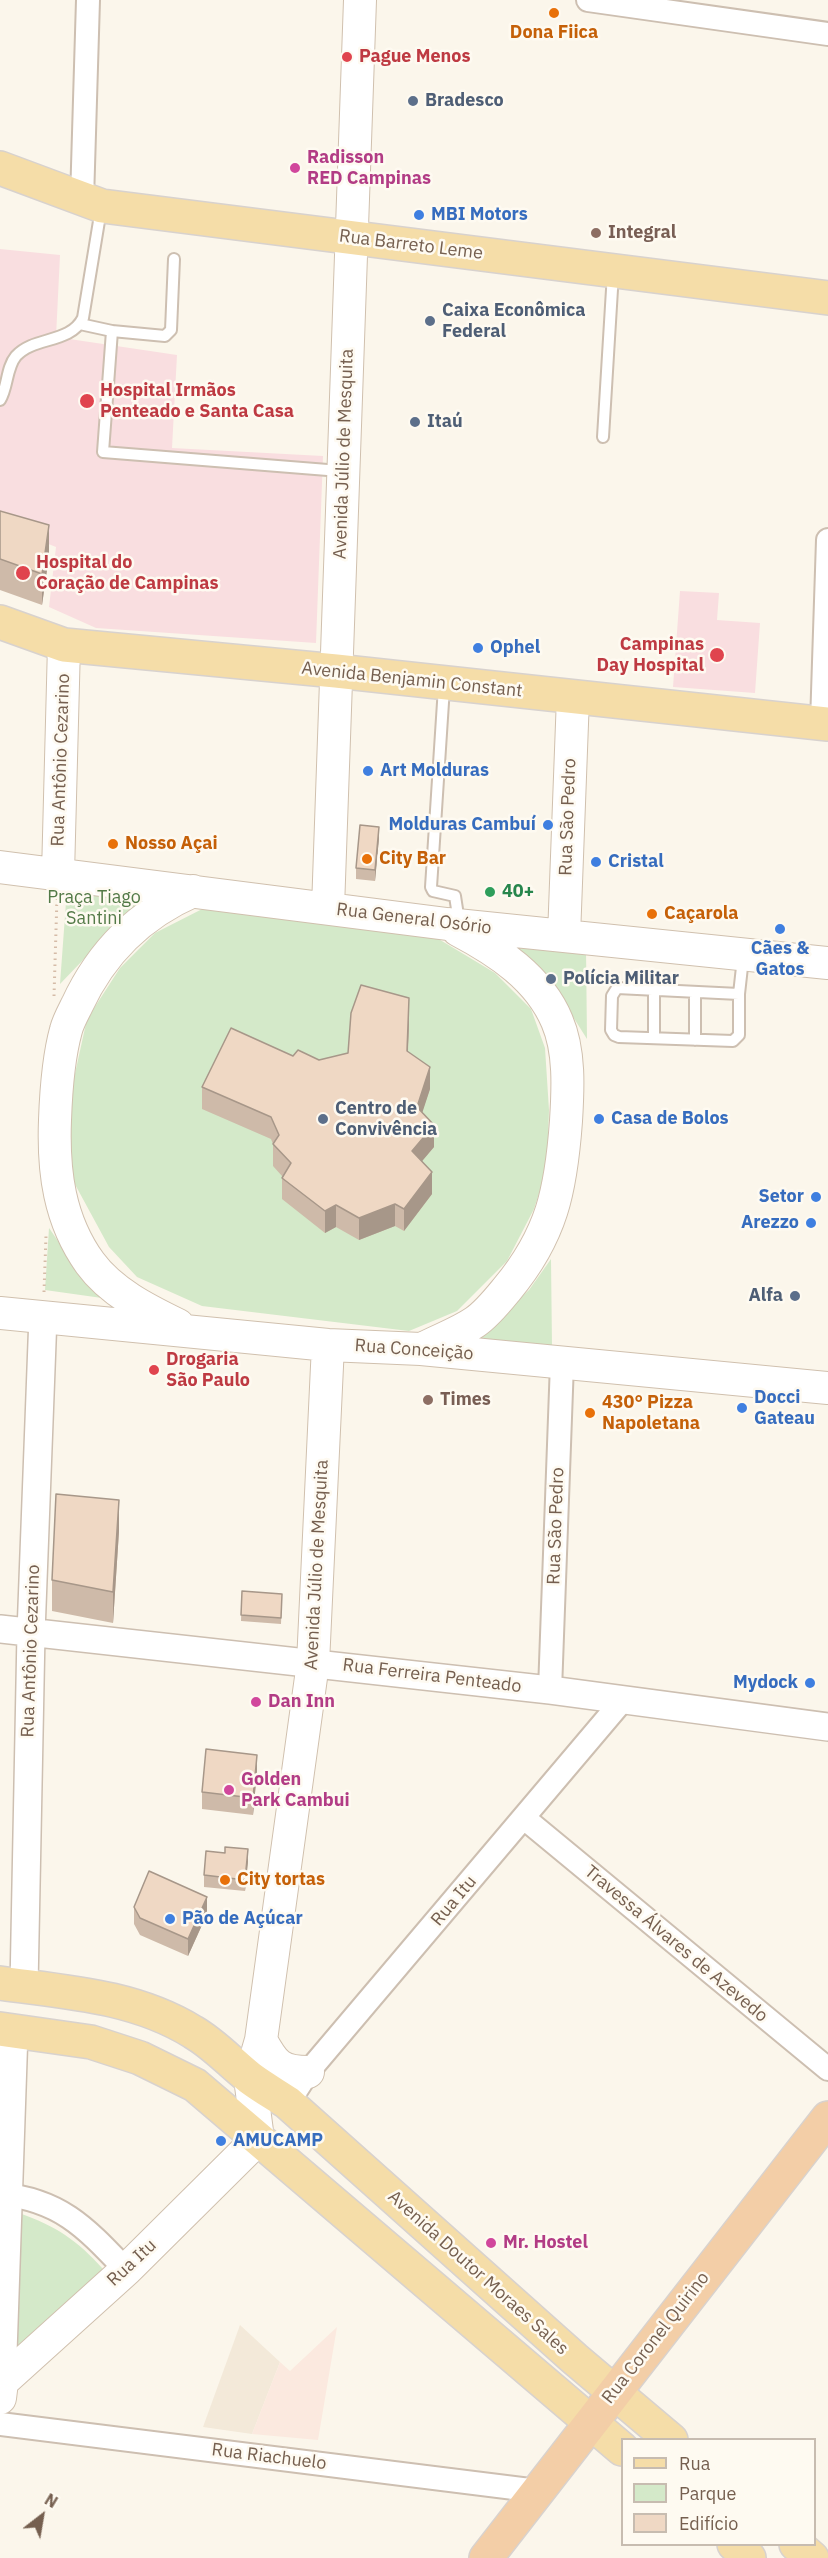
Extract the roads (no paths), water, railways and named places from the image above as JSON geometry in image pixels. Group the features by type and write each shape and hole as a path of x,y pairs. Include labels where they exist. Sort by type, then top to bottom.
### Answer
{"highway":[{"name":"Rua Coronel Quirino","path":"486,2558 828,2118"}],"main road":[{"name":"Avenida Júlio de Mesquita","path":"328,908 360,0"},
{"name":"Rua Barreto Leme","path":"0,168 92,203 828,298"},
{"name":"Avenida Benjamin Constant","path":"0,622 64,645 336,671 825,723"},
{"name":"Rua Antônio Cezarino","path":"58,874 64,645"},
{"name":"Rua São Pedro","path":"564,936 573,697"},
{"name":"Rua General Osório","path":"0,867 453,925 828,963"},
{"path":"194,891 163,905 136,924 107,955 87,984 66,1029 55,1107 53,1151 55,1179 63,1208 76,1239 90,1263 121,1292 148,1311 195,1333"},
{"path":"421,1349 476,1322 499,1299 526,1266 552,1214 563,1161 566,1118 565,1044 557,1021 545,999 512,963 453,925"},
{"name":"Rua Conceição","path":"0,1312 195,1333 328,1345 421,1349 828,1388"},
{"name":"Avenida Júlio de Mesquita","path":"258,2139 250,2078 261,2040 313,1663 328,1345"},
{"name":"Avenida Doutor Moraes Sales","path":"12,1984 98,1996 162,2015 195,2032 250,2078 288,2103 669,2438"},
{"name":"Avenida Doutor Moraes Sales","path":"7,2030 91,2042 140,2058 195,2085 621,2448"},
{"path":"261,2040 276,2064 291,2072 308,2072"},
{"name":"Rua Itu","path":"1,2390 258,2139"},
{"path":"736,2546 749,2558"},
{"path":"798,2546 812,2558"}],"street":[{"path":"88,0 92,203"},
{"path":"588,0 828,34"},
{"path":"825,723 828,540"},
{"name":"Rua Antônio Cezarino","path":"12,1984 31,1633 43,1316"},
{"name":"Rua São Pedro","path":"550,1690 562,1363"},
{"name":"Rua Ferreira Penteado","path":"0,1629 550,1690 828,1727"},
{"name":"Rua Itu","path":"288,2103 308,2072 622,1701"},
{"name":"Travessa Álvares de Azevedo","path":"524,1818 828,2069"},
{"path":"1,2390 7,2030"},
{"path":"5,2194 38,2200 63,2212 86,2229 126,2270"},
{"name":"Rua Riachuelo","path":"0,2424 538,2491"}],"lane":[{"path":"0,400 14,358 32,344 67,334 80,324 92,203"},
{"path":"80,324 112,331 165,336 171,330 174,259"},
{"path":"603,437 614,270"},
{"path":"112,331 103,452 343,471"},
{"path":"444,683 431,883 433,891 455,896 453,925"},
{"path":"739,994 617,988 614,991 611,1030 619,1037 734,1041 739,1035 739,994 744,955"},
{"path":"654,990 654,1038"},
{"path":"695,992 695,1040"}],"place":[{"name":"Dona Fiica","path":"554,13"},
{"name":"Pague Menos","path":"347,57"},
{"name":"Bradesco","path":"413,101"},
{"name":"Radisson RED Campinas","path":"295,168"},
{"name":"MBI Motors","path":"419,215"},
{"name":"Integral","path":"596,233"},
{"name":"Caixa Econômica Federal","path":"430,321"},
{"name":"Hospital Irmãos Penteado e Santa Casa","path":"87,401"},
{"name":"Itaú","path":"415,422"},
{"name":"Hospital do Coração de Campinas","path":"23,573"},
{"name":"Ophel","path":"478,648"},
{"name":"Campinas Day Hospital","path":"717,655"},
{"name":"Art Molduras","path":"368,771"},
{"name":"Molduras Cambuí","path":"548,825"},
{"name":"Nosso Açai","path":"113,844"},
{"name":"City Bar","path":"367,859"},
{"name":"Cristal","path":"596,862"},
{"name":"40+","path":"490,892"},
{"name":"Caçarola","path":"652,914"},
{"name":"Cães & Gatos","path":"780,929"},
{"name":"Polícia Militar","path":"551,979"},
{"name":"Centro de Convivência","path":"323,1119"},
{"name":"Casa de Bolos","path":"599,1119"},
{"name":"Setor","path":"816,1197"},
{"name":"Arezzo","path":"811,1223"},
{"name":"Alfa","path":"795,1296"},
{"name":"Drogaria São Paulo","path":"154,1370"},
{"name":"Times","path":"428,1400"},
{"name":"Docci Gateau","path":"742,1408"},
{"name":"430° Pizza Napoletana","path":"590,1413"},
{"name":"Mydock","path":"810,1683"},
{"name":"Dan Inn","path":"256,1702"},
{"name":"Golden Park Cambui","path":"229,1790"},
{"name":"City tortas","path":"225,1880"},
{"name":"Pão de Açúcar","path":"170,1919"},
{"name":"AMUCAMP","path":"221,2141"},
{"name":"Mr. Hostel","path":"491,2243"}],"park label":[{"name":"Praça Tiago Santini","path":"94,908"}]}
